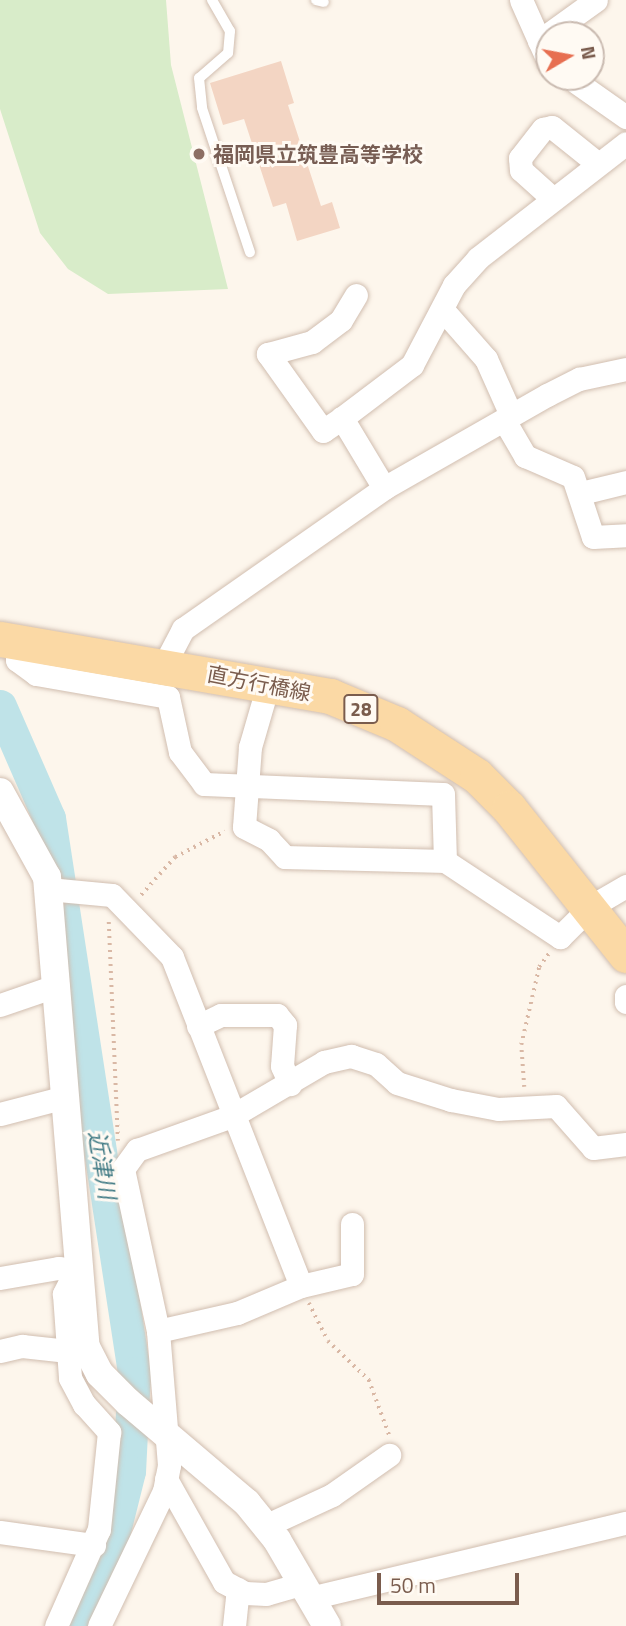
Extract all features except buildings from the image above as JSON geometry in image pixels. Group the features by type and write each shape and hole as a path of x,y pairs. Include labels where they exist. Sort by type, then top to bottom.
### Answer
{"main road":[{"name":"直方行橋線","path":"9,640 330,696 397,724 442,750 509,808 626,955"}],"street":[{"path":"521,0 535,32"},
{"path":"567,21 596,0"},
{"path":"589,91 626,117"},
{"path":"551,197 521,170 520,158 543,129 552,127 597,163"},
{"path":"356,295 341,320 312,342 268,354 323,431 412,365 454,285 478,258 551,197 626,143"},
{"path":"443,310 486,359 507,417 525,456 573,477 581,493 593,537 626,535"},
{"path":"164,665 183,629 384,488 579,379 626,369"},
{"path":"342,418 384,488"},
{"path":"581,493 626,482"},
{"path":"9,640 17,660 36,674 168,697 180,752 204,784 443,794 445,861"},
{"path":"268,685 250,747 244,827 269,840 285,857 445,861 560,937 590,907 626,886"},
{"path":"0,792 37,852 48,889 58,985 62,1098 76,1270 86,1346 100,1374 166,1438 247,1503 265,1525 327,1626"},
{"path":"48,889 119,903 172,957 300,1286"},
{"path":"0,1005 58,985"},
{"path":"626,996 626,1002"},
{"path":"198,1026 221,1015 277,1016 285,1025 282,1066 289,1084"},
{"path":"99,1626 166,1479 166,1438 158,1331 123,1169 137,1150 232,1116 324,1062 351,1056 376,1063 397,1083 451,1100 498,1109 532,1103 556,1106 593,1148 626,1144"},
{"path":"0,1114 62,1098"},
{"path":"158,1331 237,1313 300,1286 352,1274 352,1224"},
{"path":"0,1278 58,1268 76,1270"},
{"path":"56,1626 93,1545 109,1432 79,1395 68,1351 64,1294 76,1270"},
{"path":"0,1351 22,1346 68,1351"},
{"path":"265,1525 332,1495 389,1455"},
{"path":"166,1479 224,1581 238,1589 266,1594 306,1591 626,1523"},
{"path":"0,1532 93,1545"},
{"path":"234,1626 238,1589"}],"lane":[{"path":"212,0 230,31 228,53 199,78 202,108 250,252"}],"path":[{"path":"123,1169 113,1081 119,903 174,858 221,831 244,827"},
{"path":"532,1103 521,1076 521,1045 539,967 560,937"},
{"path":"300,1286 328,1341 369,1380 390,1435 389,1455"}],"green space":[{"path":"0,0 166,0 171,65 228,289 108,294 68,269 40,233 0,109"}],"waterway":[{"name":"近津川","path":"0,706 49,818 134,1373 129,1471 105,1567 75,1626"}],"place":[{"name":"福岡県立筑豊高等学校","path":"199,154"}]}
